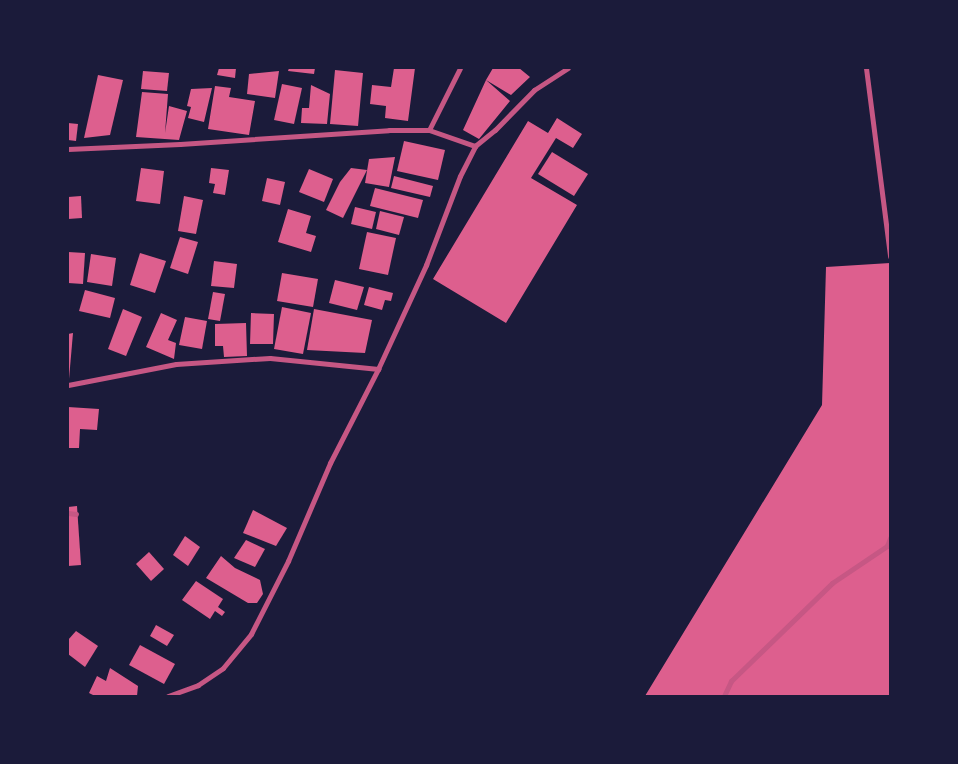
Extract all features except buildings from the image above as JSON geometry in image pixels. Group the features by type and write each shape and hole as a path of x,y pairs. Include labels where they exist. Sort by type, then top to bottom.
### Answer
{"street":[{"path":"429,130 460,68"},
{"path":"168,696 198,685 223,668 251,634 288,561 330,463 378,369 426,265 460,176 476,146 495,130 534,90 568,68"},
{"path":"866,68 890,256"},
{"path":"68,149 180,144 389,130 429,130 476,146"},
{"path":"68,386 176,364 270,358 378,369"},
{"path":"68,513 76,514"},
{"path":"724,696 731,681 832,583 888,546 890,538"}]}
